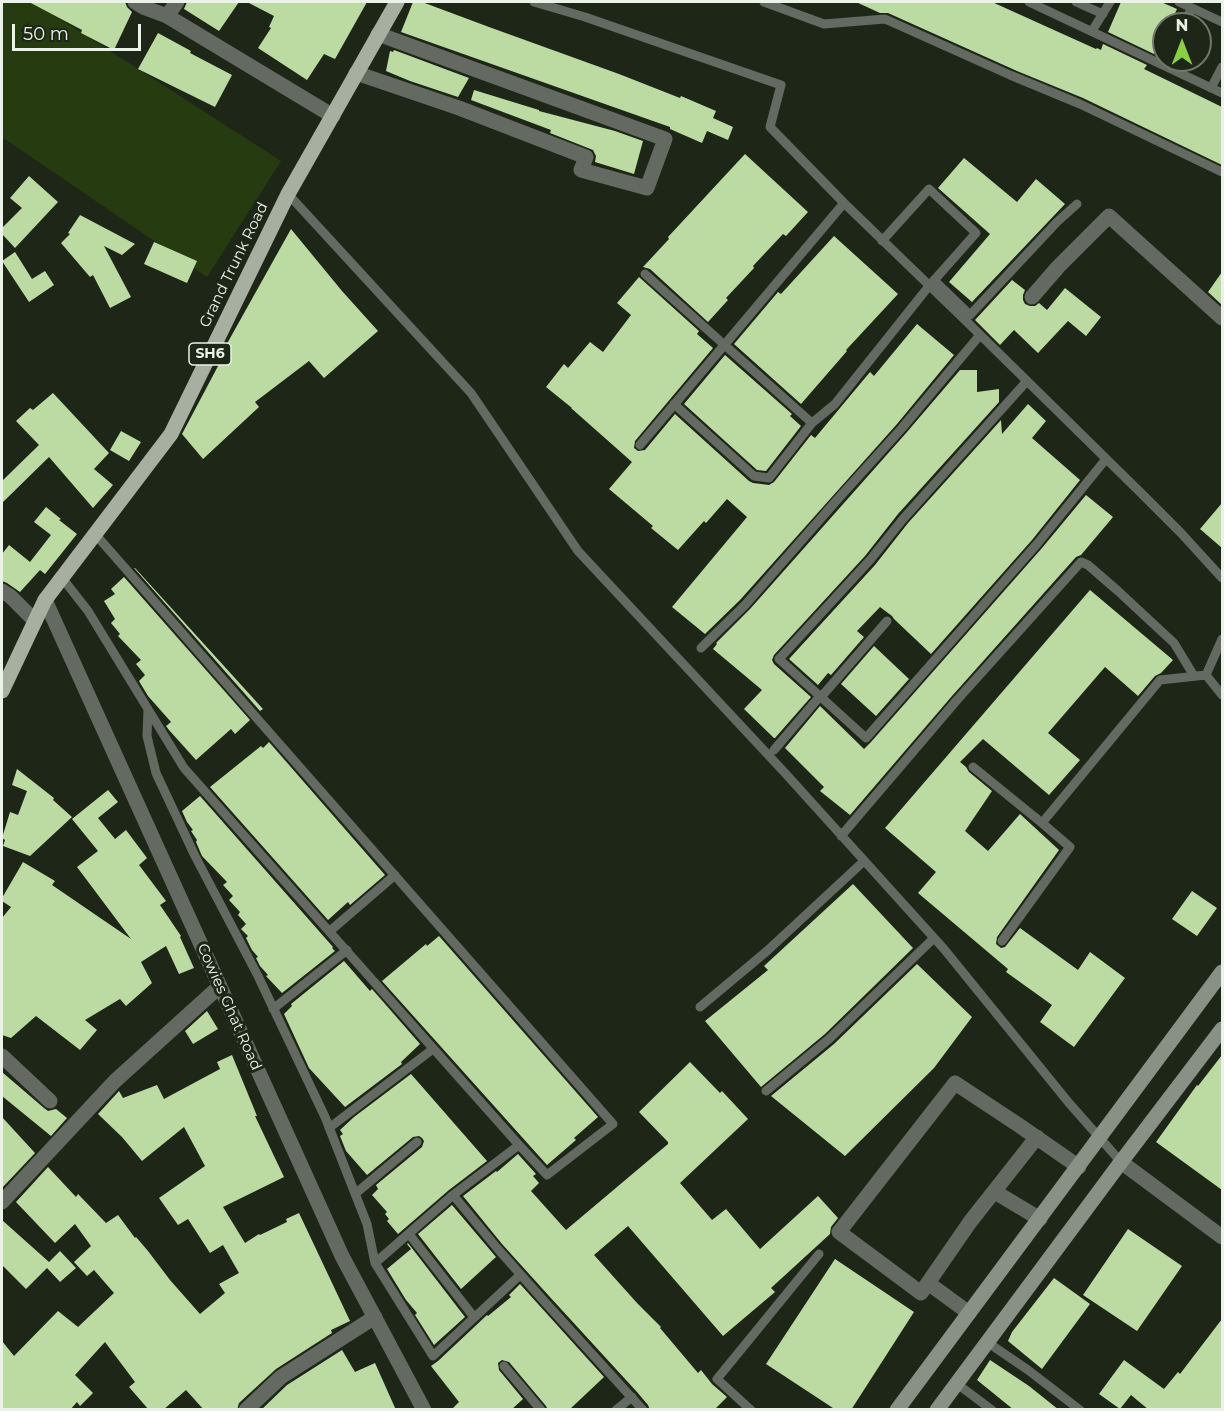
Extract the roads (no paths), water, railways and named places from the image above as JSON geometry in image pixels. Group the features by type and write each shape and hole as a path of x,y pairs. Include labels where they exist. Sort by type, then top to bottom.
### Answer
{"main road":[{"name":"Grand Trunk Road","path":"2,691 45,600 171,434 288,194 397,2"},
{"path":"897,1410 1222,972"},
{"path":"937,1410 1222,1029"}],"street":[{"path":"135,2 167,16 333,116"},
{"path":"167,16 177,2"},
{"path":"356,73 459,108 586,157 580,170 647,188 665,139 378,34"},
{"path":"1032,297 1058,267 1109,216 1222,318"},
{"path":"2,591 10,596 34,621"},
{"name":"Cowies Ghat Road","path":"45,600 342,1256 424,1410"},
{"path":"2,1202 115,1081 220,986"},
{"path":"2,1056 50,1101"},
{"path":"1037,1137 970,1222 934,1287 921,1293 839,1232 955,1083 1037,1137 1079,1167"},
{"path":"1121,1162 1222,1237"},
{"path":"994,1192 1040,1219"},
{"path":"934,1287 969,1313"},
{"path":"246,1410 281,1377 375,1317"}],"lane":[{"path":"534,2 585,17 781,85 770,127 882,241 970,315 1057,222 1077,204"},
{"path":"764,2 824,24 885,19 1080,104 1222,172"},
{"path":"1029,2 1152,58"},
{"path":"1076,2 1102,14"},
{"path":"1092,32 1110,2"},
{"path":"1179,2 1222,22"},
{"path":"1190,12 1192,8"},
{"path":"1211,88 1222,67"},
{"path":"1181,72 1222,93"},
{"path":"674,404 754,476 770,478 812,423 835,404 932,283 976,233 929,189 882,241"},
{"path":"288,194 471,393 578,551 934,938 1069,1103 1121,1162"},
{"path":"640,445 843,203"},
{"path":"645,274 812,423"},
{"path":"932,283 980,335 1181,533 1222,578"},
{"path":"701,648 745,605 902,428 980,335"},
{"path":"1027,381 780,659 866,738 1037,544 1107,459"},
{"path":"63,579 88,611 184,768 547,1175 613,1124 96,535"},
{"path":"841,836 957,700 1081,562 1088,565 1110,584 1174,643 1194,676"},
{"path":"774,750 887,621"},
{"path":"1206,675 1222,639"},
{"path":"1042,823 1160,680 1206,675"},
{"path":"1206,675 1222,695"},
{"path":"148,709 147,736 156,773 195,856 258,976 329,1128 367,1224 375,1263 433,1356 520,1275"},
{"path":"973,767 1070,847 1002,941"},
{"path":"700,1007 766,951 864,861"},
{"path":"330,931 395,875"},
{"path":"766,1091 829,1039 934,938"},
{"path":"273,1009 347,950"},
{"path":"329,1128 433,1049"},
{"path":"355,1194 417,1142"},
{"path":"375,1263 453,1195 519,1145"},
{"path":"453,1195 520,1275 644,1410"},
{"path":"409,1234 474,1317"},
{"path":"751,1410 717,1379 819,1254"},
{"path":"987,1342 1080,1410"},
{"path":"504,1366 541,1410"},
{"path":"956,1383 992,1410"},
{"path":"616,1410 632,1396"}]}
